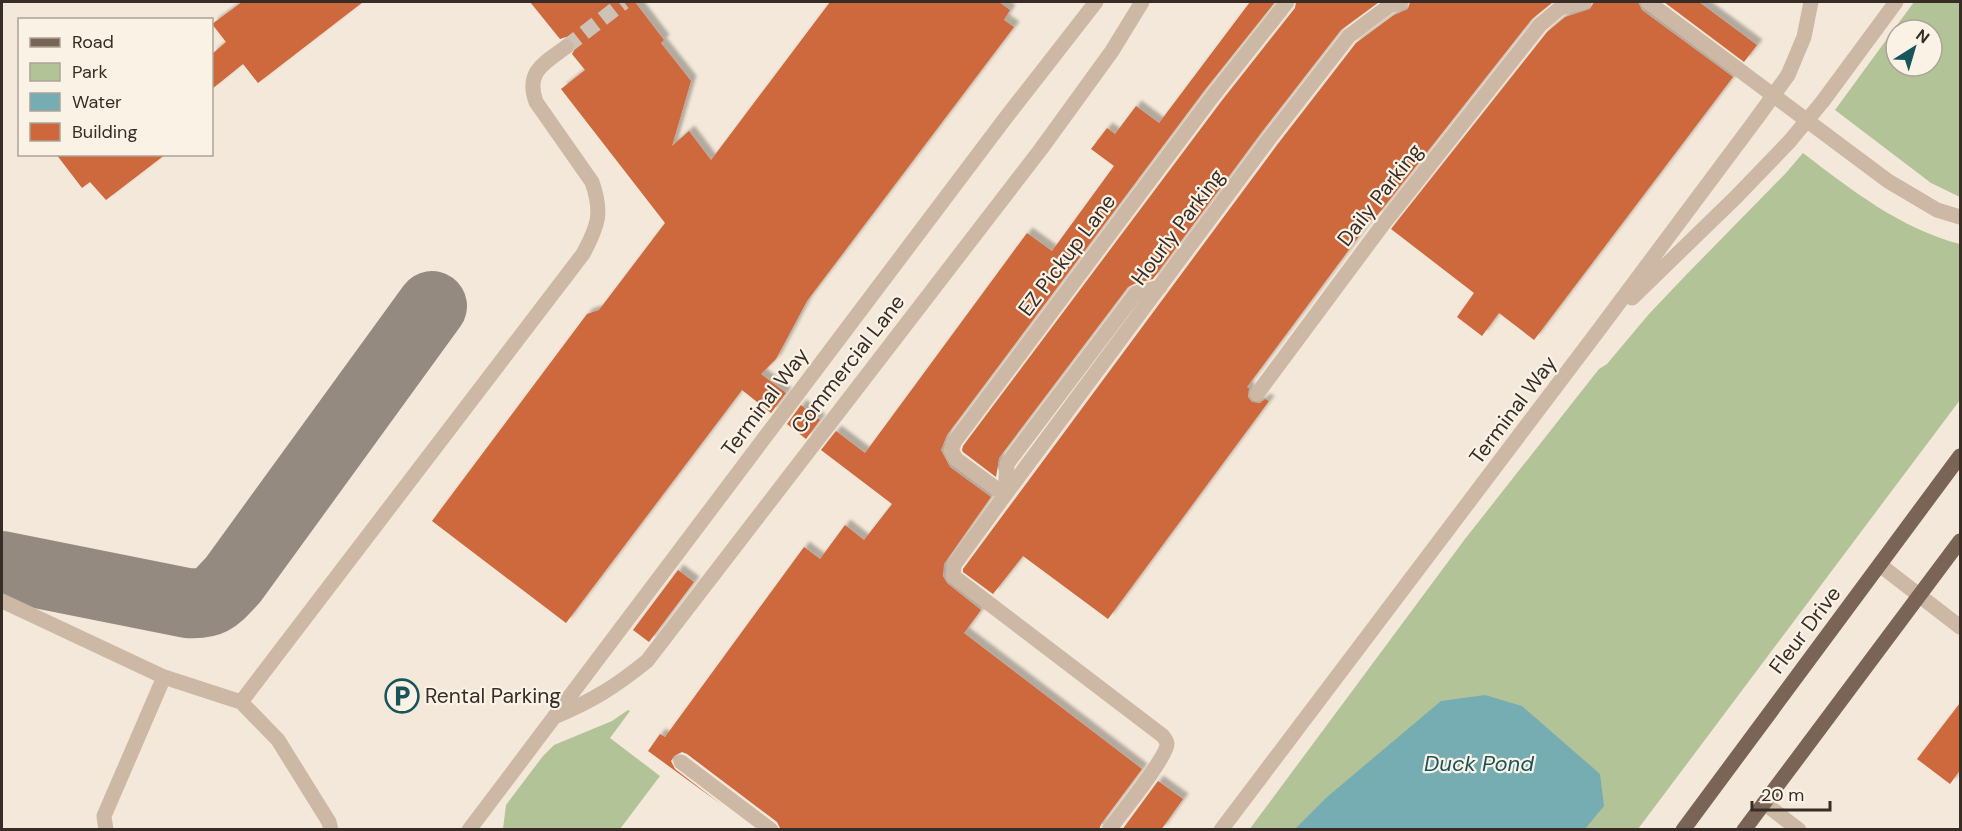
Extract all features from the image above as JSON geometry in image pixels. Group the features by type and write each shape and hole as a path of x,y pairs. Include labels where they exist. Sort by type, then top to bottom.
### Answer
{"main road":[{"name":"Fleur Drive","path":"1683,830 1960,456"},
{"path":"1744,830 1960,541"}],"street":[{"name":"Terminal Way","path":"469,830 1004,120 1096,2"},
{"name":"Commercial Lane","path":"554,717 583,705 618,685 647,661 1041,149 1112,51 1142,2"},
{"name":"EZ Pickup Lane","path":"1005,495 956,459 951,450 955,441 1212,97 1287,2"},
{"name":"Hourly Parking","path":"1005,495 1269,139 1349,36 1389,6 1401,2"},
{"name":"Daily Parking","path":"1257,394 1384,223 1540,25 1560,8 1584,2"},
{"path":"1648,2 1888,181 1937,210 1960,217"},
{"name":"Terminal Way","path":"1221,830 1788,75 1804,37 1811,2"},
{"path":"1601,327 1736,197 1789,142 1823,101 1896,2"},
{"path":"241,702 583,254 596,228 598,212 592,182 536,102 531,89 533,77 542,65 566,47"},
{"path":"1005,495 954,565 953,576 1163,736 1167,744 1164,754 1150,775 1109,830"},
{"path":"1880,565 1960,627"},
{"path":"2,601 164,676 241,702 278,740 329,822 331,830"},
{"path":"106,830 104,816 164,676"},
{"path":"681,762 771,830"},
{"path":"1764,803 1798,830"}],"green space":[{"path":"1914,2 1960,2 1960,197 1931,183 1835,110 1884,43 1884,78 1944,78 1944,18 1902,18"},
{"path":"1803,153 1858,194 1897,218 1917,229 1960,244 1960,400 1638,829 1249,830 1465,539 1599,369 1607,364 1649,314"},
{"path":"628,710 630,711 610,738 660,776 620,829 503,829 506,805 554,745 612,721"}],"water":[{"name":"Duck Pond","path":"1485,695 1522,706 1600,774 1604,806 1585,829 1295,829 1327,797 1441,701"}],"building":[{"path":"242,2 363,2 258,83 243,64 213,88 213,53 226,42 213,23"},
{"path":"530,2 635,2 664,40 661,43 691,81 672,146 689,131 711,160 830,2 999,2 1010,10 1004,20 1014,27 807,301 776,359 761,374 786,393 771,413 742,390 566,623 432,521 587,314 599,310 665,223 561,89 585,70 572,54 576,47 574,41 566,37 560,39"},
{"path":"1250,2 1275,2 1204,91 947,435 941,450 950,467 991,497 944,564 943,576 947,583 981,610 964,633 1142,769 1101,824 1099,830 781,830 777,822 687,754 682,752 674,756 671,761 675,769 722,805 648,751 660,734 665,737 804,547 820,559 845,525 864,540 892,504 821,450 836,431 865,453 1027,233 1052,251 1114,166 1091,149 1107,128 1115,134 1136,106 1159,123"},
{"path":"1296,2 1379,2 1341,30 1153,279 1128,287 999,458 996,477 963,452 963,446 1220,103 1295,8"},
{"path":"1410,2 1553,2 1532,19 1376,217 1374,216 1247,387 1249,388 1248,397 1252,402 1260,403 1265,399 1269,401 1108,619 1023,556 993,594 963,572 1277,145 1356,43 1394,15 1408,9"},
{"path":"1594,2 1638,2 1642,10 1733,77 1534,340 1499,313 1482,336 1457,317 1474,293 1391,229 1547,32 1565,17 1590,9"},
{"path":"1664,2 1699,2 1757,45 1744,62"},
{"path":"58,156 163,156 106,200 90,182 82,188"},
{"path":"801,405 820,420 806,439 787,424"},
{"path":"678,570 694,582 649,642 633,630"},
{"path":"1960,703 1960,770 1950,784 1917,759"},
{"path":"1158,781 1183,799 1161,830 1122,830"}],"taxiway":[{"path":"2,566 187,603 202,603 213,599 233,580 432,306"}],"tunnel":[{"path":"566,47 624,2"}],"place":[{"name":"Rental Parking","path":"402,696"}]}
